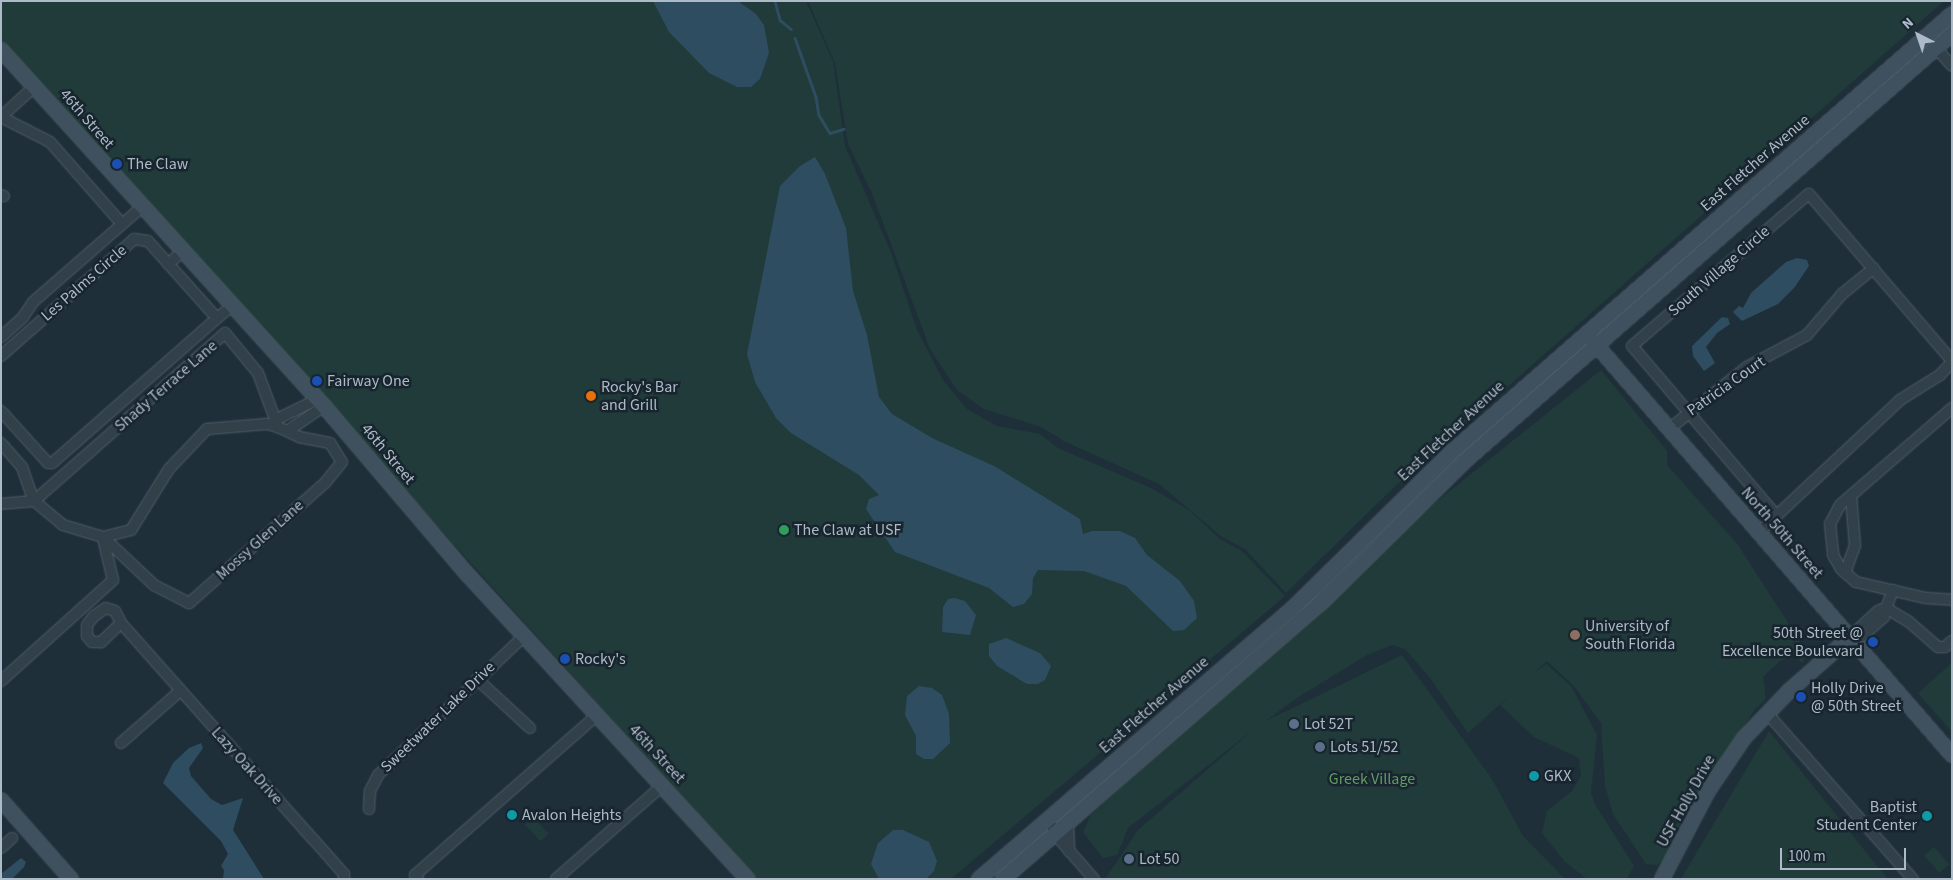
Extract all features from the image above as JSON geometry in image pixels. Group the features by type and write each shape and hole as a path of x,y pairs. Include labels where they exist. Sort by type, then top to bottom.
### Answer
{"main road":[{"name":"East Fletcher Avenue","path":"979,879 1294,607 1454,450 1952,14"},
{"name":"East Fletcher Avenue","path":"1003,879 1057,836 1068,822 1321,603 1465,461 1952,34"},
{"name":"46th Street","path":"1,50 35,86 99,161 184,250 321,402 462,567 748,879"},
{"name":"North 50th Street","path":"1586,333 1849,638 1952,754"},
{"name":"USF Holly Drive","path":"1662,879 1708,791 1767,713 1849,638"},
{"path":"1,800 71,879"}],"street":[{"path":"1936,48 1952,66"},
{"path":"35,86 1,117 50,142 122,224"},
{"name":"South Village Circle","path":"1758,533 1900,400 1940,375 1952,361 1809,194 1632,346 1776,515"},
{"path":"1,336 23,317 33,302 143,206"},
{"name":"Les Palms Circle","path":"1,356 134,239 148,241 215,320"},
{"path":"168,264 184,250"},
{"name":"Patricia Court","path":"1669,429 1747,367 1806,335 1842,294 1874,268"},
{"path":"1,411 48,463 52,463 233,305"},
{"name":"Shady Terrace Lane","path":"34,501 226,333 258,373 279,423"},
{"path":"279,423 321,402"},
{"path":"1,443 22,467 34,501 63,525 103,537 131,530 170,469 207,429 279,423 321,402"},
{"path":"1952,408 1851,495 1834,512 1830,524 1833,555 1845,573 1856,582 1926,598 1952,600"},
{"name":"Mossy Glen Lane","path":"103,537 154,585 189,603 326,482 342,462 330,443 299,437 279,423"},
{"path":"1845,573 1855,546 1851,495"},
{"path":"1,504 34,501"},
{"path":"1,681 113,580 103,537"},
{"path":"1849,638 1862,636 1884,617 1894,590"},
{"path":"1886,608 1908,621 1938,647 1944,647 1952,641"},
{"name":"Lazy Oak Drive","path":"121,623 331,860 344,879"},
{"name":"Sweetwater Lake Drive","path":"369,809 370,791 378,775 525,635"},
{"path":"477,679 530,728"},
{"path":"121,743 180,690"},
{"path":"1767,713 1913,879"},
{"path":"418,879 415,875 597,715"},
{"path":"556,879 662,786"},
{"path":"1048,820 1057,836 1094,879"},
{"path":"1068,822 1069,851"}],"green space":[{"path":"1,1 806,1 833,61 845,146 892,255 917,330 943,380 967,409 997,426 1040,434 1058,448 1151,488 1189,510 1220,539 1242,551 1285,596 951,879 757,879 1,44"},
{"path":"808,1 1944,1 1393,488 1286,593 1245,549 1222,537 1159,484 1066,442 1041,427 984,409 957,390 930,349 872,193 848,144 835,63"},
{"name":"University of South Florida","path":"1601,370 1667,451 1667,465 1738,545 1807,652 1802,664 1795,654 1780,661 1763,677 1766,699 1755,709 1669,841 1669,855 1657,865 1646,864 1613,814 1605,786 1601,723 1573,685 1547,661 1532,675 1546,664 1571,686 1597,735 1591,793 1596,806 1634,866 1627,879 1587,879 1564,861 1542,833 1547,811 1572,791 1581,776 1579,758 1534,737 1500,705 1510,695 1468,733 1430,678 1405,649 1392,645 1367,655 1295,699 1266,721 1402,655 1492,779 1523,836 1565,879 1105,879 1138,830 1253,730 1128,828 1117,855 1103,858 1083,832 1091,815 1410,523"},
{"path":"1952,663 1952,732 1918,693"},
{"path":"1769,731 1873,861 1888,879 1681,879"},
{"path":"533,817 549,834 541,841 525,825"},
{"path":"1934,847 1949,864 1939,873 1924,856"}],"water":[{"path":"653,1 738,1 756,14 764,25 769,53 760,79 751,87 737,87 709,73 669,32"},
{"path":"815,157 825,174 846,228 853,291 867,335 879,397 892,414 932,438 994,466 1080,519 1083,534 1092,531 1120,531 1135,538 1147,555 1180,581 1194,601 1197,618 1184,630 1173,631 1126,586 1084,571 1038,570 1033,578 1032,594 1024,604 1013,607 989,588 895,552 866,509 869,499 879,495 859,475 791,433 776,418 755,382 747,354 780,186 800,166"},
{"path":"1797,258 1807,260 1809,266 1794,288 1778,304 1742,321 1733,312 1739,306 1743,308 1751,293 1786,262"},
{"path":"1722,317 1728,318 1730,324 1717,333 1706,347 1715,363 1704,371 1693,356 1692,346"},
{"path":"954,598 965,601 976,615 970,635 942,632 943,607 948,599"},
{"path":"1006,638 1040,653 1051,666 1045,680 1038,684 1027,684 997,666 989,656 989,644"},
{"path":"919,686 932,688 942,695 949,714 950,743 933,759 924,759 916,754 916,736 905,715 907,696"},
{"path":"201,743 203,748 189,768 191,776 211,799 222,805 243,798 233,830 264,879 223,879 224,870 221,866 228,854 221,841 163,783 173,763 189,748"},
{"path":"893,830 903,830 929,842 937,861 934,871 926,879 879,879 871,864 878,843"},
{"path":"21,858 26,862 24,867 12,879 1,879 1,874"}],"waterway":[{"path":"775,1 780,20 791,29"},
{"path":"795,38 816,97 819,115 830,133 843,129"}],"place":[{"name":"The Claw","path":"117,164"},
{"name":"Fairway One","path":"317,381"},
{"name":"Rocky's Bar and Grill","path":"591,396"},
{"name":"The Claw at USF","path":"784,530"},
{"name":"University of South Florida","path":"1575,635"},
{"name":"50th Street @ Excellence Boulevard","path":"1873,642"},
{"name":"Rocky's","path":"565,659"},
{"name":"Holly Drive @ 50th Street","path":"1801,697"},
{"name":"Lot 52T","path":"1294,724"},
{"name":"Lots 51/52","path":"1320,747"},
{"name":"GKX","path":"1534,776"},
{"name":"Avalon Heights","path":"512,815"},
{"name":"Baptist Student Center","path":"1927,816"},
{"name":"Lot 50","path":"1129,859"}],"park label":[{"name":"Greek Village","path":"1372,779"}]}
